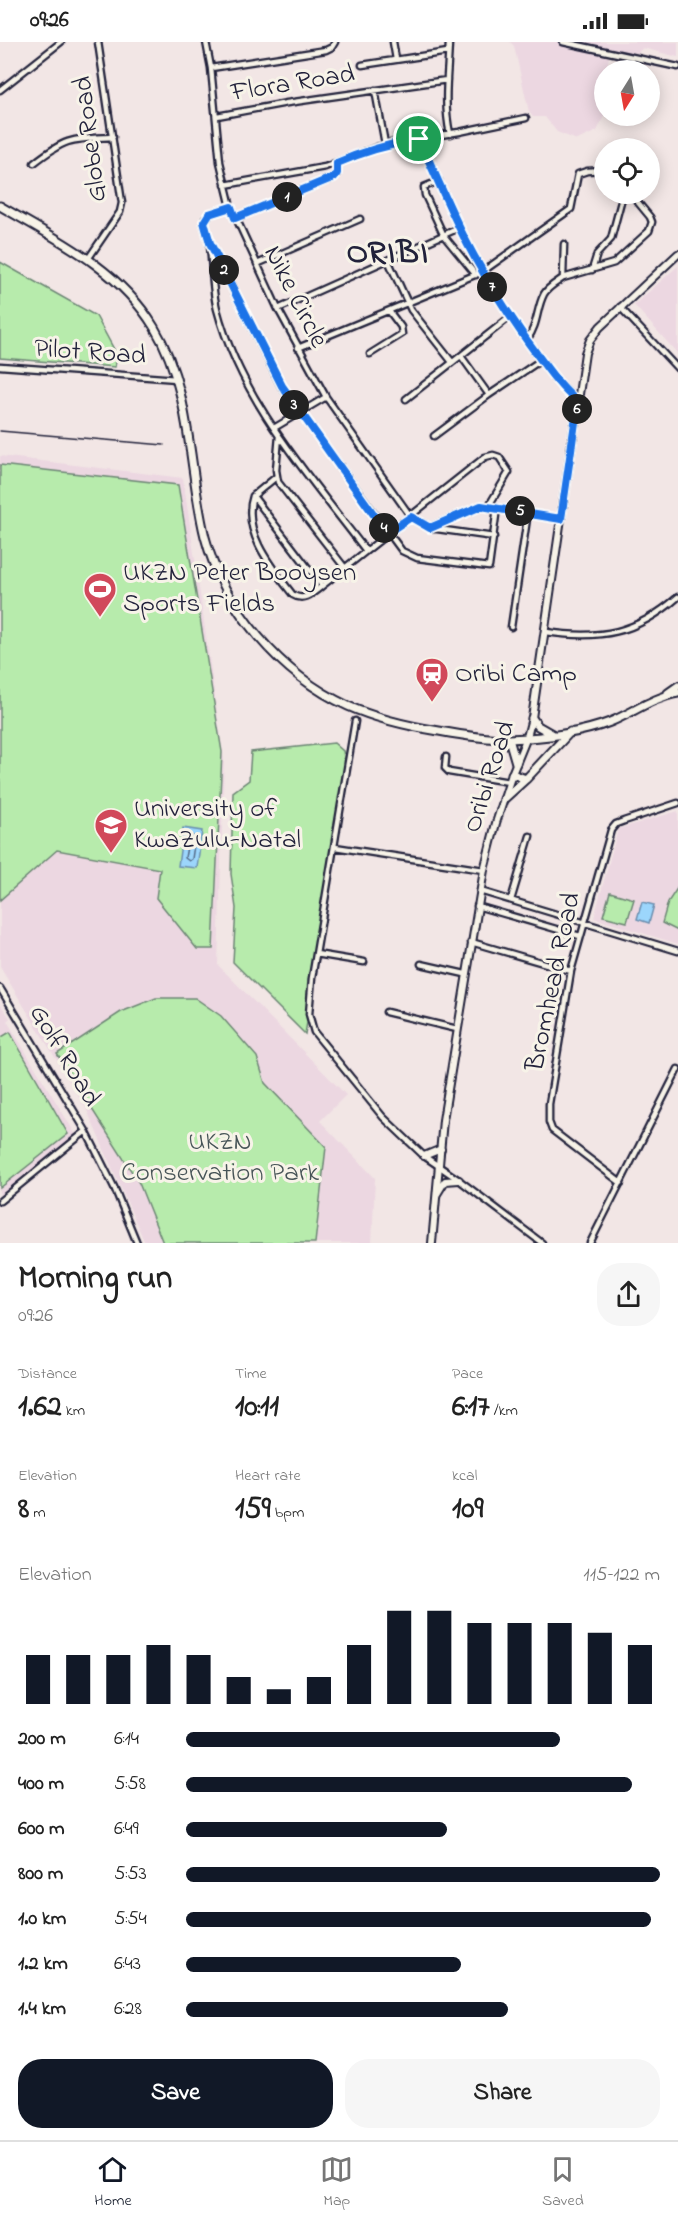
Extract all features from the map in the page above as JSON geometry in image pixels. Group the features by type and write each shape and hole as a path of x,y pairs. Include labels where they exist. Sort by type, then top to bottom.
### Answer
{"main road":[{"path":"0,206 88,259 122,285 143,310 162,341 177,379 203,526 216,569 252,629 290,668 312,685 363,712 419,728 474,737 509,739 587,729 678,693"},
{"path":"663,697 678,686"},
{"path":"532,718 538,726 552,734"},
{"path":"504,799 570,732"},
{"path":"509,739 516,763"},
{"path":"512,774 526,779"}],"street":[{"path":"0,90 61,42"},
{"name":"Globe Road","path":"88,259 121,207 98,42"},
{"name":"Nike Circle","path":"206,42 211,68 220,162 235,218 278,309 326,397 411,517"},
{"path":"211,68 326,50 335,42"},
{"path":"393,42 396,59"},
{"path":"449,42 445,112 450,134"},
{"path":"563,42 678,68"},
{"path":"362,64 448,52"},
{"name":"Flora Road","path":"216,116 447,80"},
{"path":"375,90 385,144"},
{"path":"225,185 337,163 385,144 450,134 526,118"},
{"path":"34,163 67,140 112,136"},
{"path":"419,139 459,228 482,272 510,317 541,360 578,402"},
{"path":"235,218 334,177 337,173 337,163"},
{"path":"298,348 482,272 571,208 578,174 594,171"},
{"path":"439,181 424,187 424,190 444,236 476,274"},
{"path":"592,270 597,254 611,239 620,204"},
{"path":"527,340 536,325 543,295 550,287 563,278 609,266 619,260 651,228 650,217 639,204"},
{"path":"231,207 214,212 205,218 204,224 210,243 275,374 300,414 402,551 412,558 489,567 496,508"},
{"path":"257,264 360,219"},
{"path":"278,309 459,228"},
{"path":"210,243 217,308 227,339 251,389 279,436 366,551"},
{"path":"563,278 564,243"},
{"name":"Oribi Road","path":"432,1243 443,1120 465,974 483,870 509,782 532,718 587,346 600,327 678,254"},
{"path":"388,260 406,302 452,362"},
{"path":"620,307 678,369"},
{"path":"370,354 402,334 402,327 389,311"},
{"path":"406,399 510,317"},
{"path":"461,356 489,395"},
{"path":"434,436 541,360"},
{"name":"Pilot Road","path":"0,366 177,379"},
{"path":"274,428 326,397"},
{"path":"279,436 276,477 281,487 345,568"},
{"path":"276,477 253,496 250,512 252,525 275,572 298,598 307,597 322,586 488,455 496,456 508,467 507,476 489,507"},
{"path":"253,496 322,586"},
{"path":"430,528 476,507 528,512 561,519"},
{"path":"512,627 528,512"},
{"path":"411,517 430,528 494,537"},
{"path":"546,632 592,636 622,630 649,618 678,597"},
{"path":"355,721 312,978 309,1014 314,1032 383,1117 424,1156 542,1243"},
{"path":"446,757 445,768 454,774 509,782"},
{"name":"Bromhead Road","path":"621,1183 558,1136 549,1126 549,1104 571,971 613,827 678,803"},
{"path":"511,900 530,836"},
{"path":"335,847 483,870"},
{"path":"480,891 678,951"},
{"path":"477,906 580,936"},
{"path":"531,920 533,906"},
{"path":"471,942 571,971"},
{"path":"316,954 364,962"},
{"path":"421,964 465,974"},
{"name":"Golf Road","path":"0,988 86,1131 114,1187 137,1243"},
{"path":"386,1012 457,1029"},
{"path":"590,1243 678,1070"},
{"path":"0,1201 86,1131"},
{"path":"424,1156 441,1149"},
{"path":"436,1196 445,1181 459,1180"}],"shaded area":[{"path":"510,42 678,42 678,57 643,48 637,53 611,49 608,60 594,60 594,126 599,126 597,131 577,140 557,132 545,117 533,117 529,112 514,46"},
{"path":"678,266 678,354 634,305"},
{"name":"University of KwaZulu-Natal","path":"0,456 183,478 224,759 218,965 346,1095 320,1121 375,1178 372,1243 145,1243 86,1108 0,967"},
{"path":"678,811 678,944 594,918 618,829"},
{"path":"0,1004 10,1018 7,1021 76,1135 0,1195"}],"green space":[{"path":"0,262 96,316 117,355 115,367 0,358"},
{"name":"UKZN Peter Booysen Sports Fields","path":"0,465 178,485 222,752 213,949 197,949 156,898 160,869 57,850 0,900"},
{"path":"334,743 343,751 348,783 305,1034 233,962 236,908 231,874 233,792 249,780 251,752"},
{"path":"678,887 678,931 662,923 668,902"},
{"path":"610,892 634,899 627,922 603,916"},
{"name":"UKZN Conservation Park","path":"156,998 195,998 221,1016 257,1057 265,1083 326,1147 315,1243 163,1243 139,1183 57,1054 121,1012"},
{"path":"10,1032 68,1134 0,1188 0,1038"}],"water":[{"path":"183,828 202,831 197,868 178,866"},
{"path":"642,902 654,905 649,923 637,919"}],"railway":[{"path":"0,431 164,445"}],"place":[{"name":"UKZN Peter Booysen Sports Fields","path":"100,618"},
{"name":"Oribi Camp","path":"432,703"},
{"name":"University of KwaZulu-Natal","path":"111,854"}],"district":[{"name":"ORIBI","path":"388,254"}],"route":[{"path":"419,139 459,228 482,272 510,317 541,360 578,402 561,519 481,506 430,528 411,517 387,533 282,386 210,243 204,224 209,214 231,207 235,218 334,177 337,173 337,163 385,144 419,139"}]}
